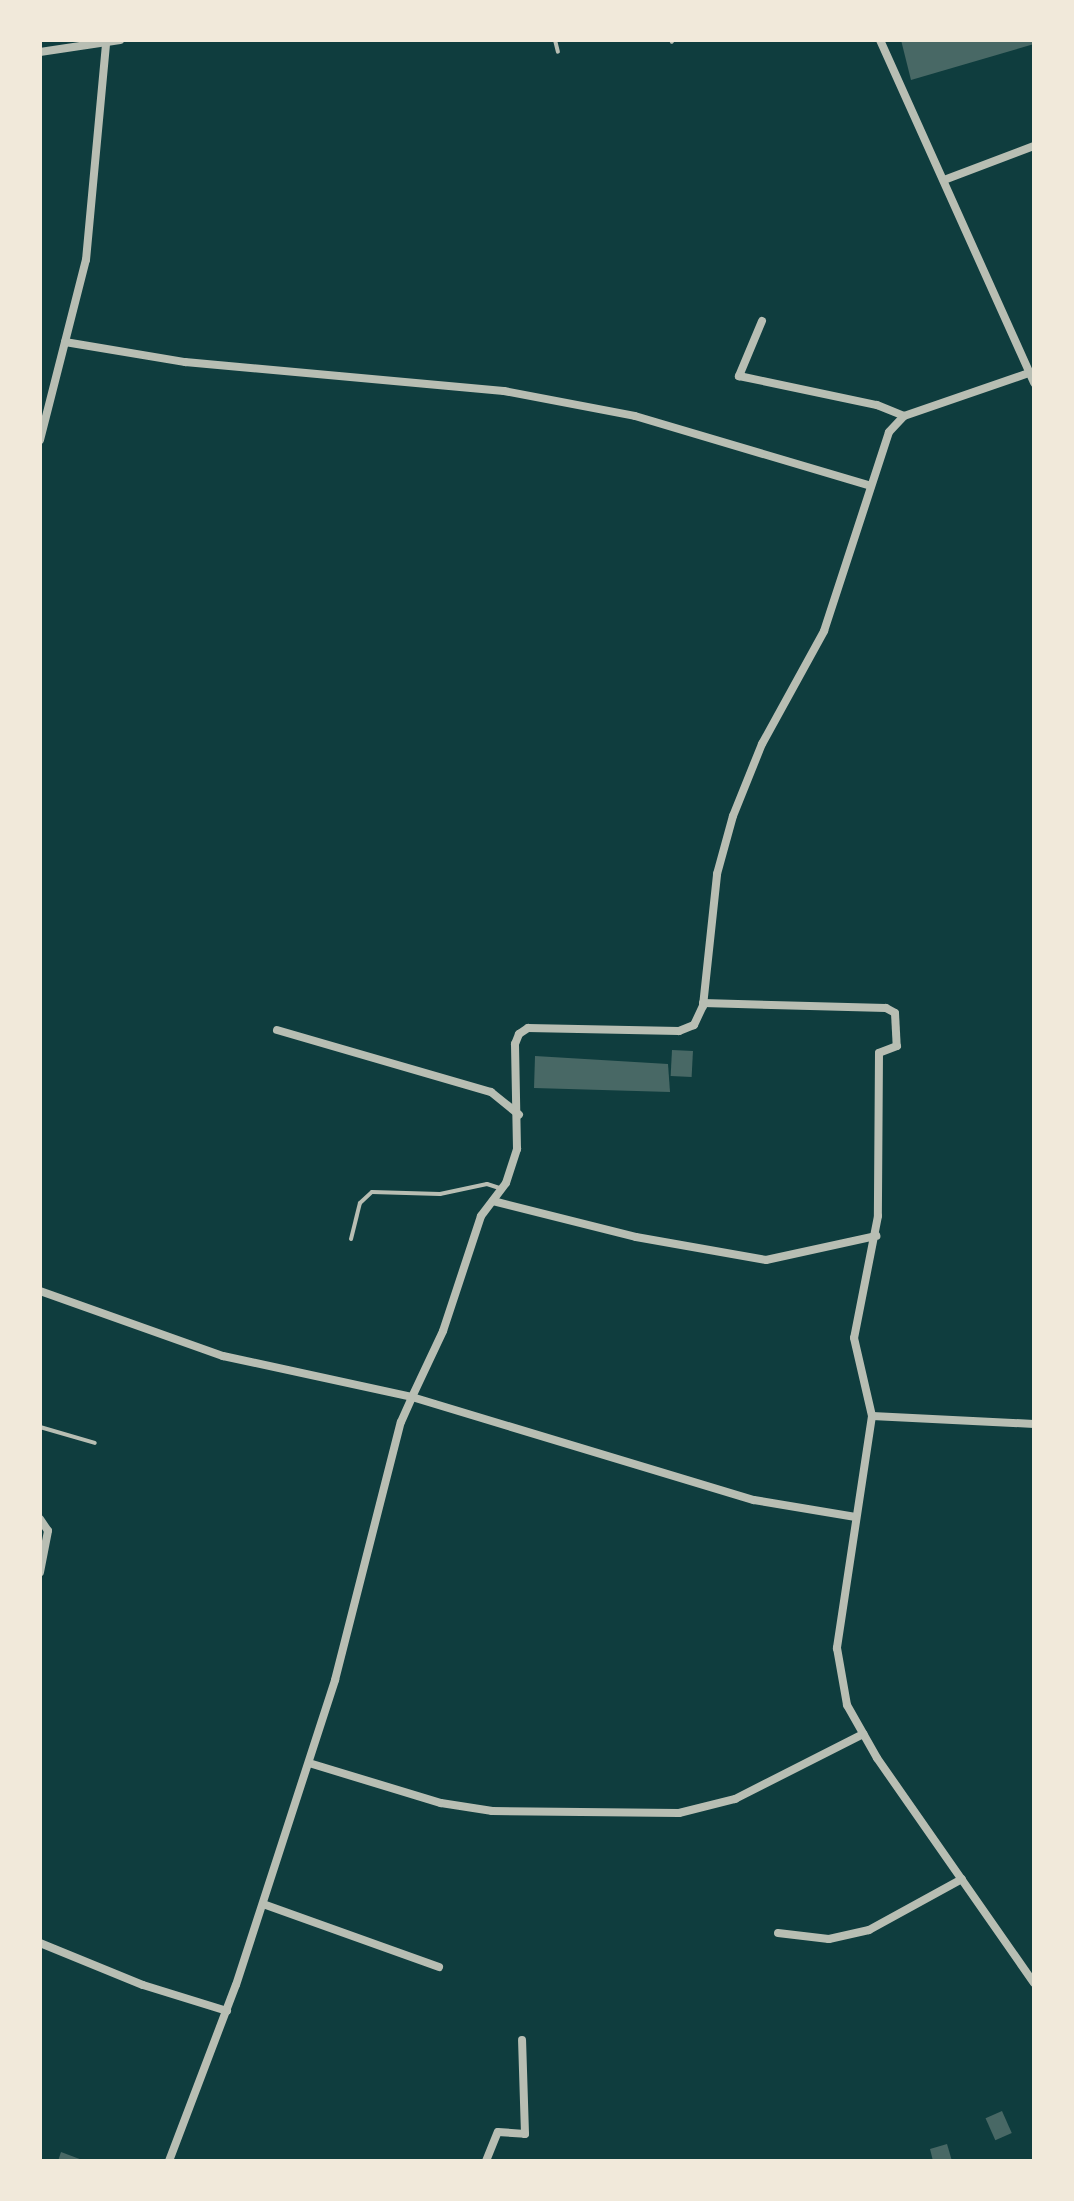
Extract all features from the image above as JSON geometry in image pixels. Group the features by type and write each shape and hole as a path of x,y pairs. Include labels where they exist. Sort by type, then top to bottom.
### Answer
{"street":[{"path":"40,52 120,40"},
{"path":"880,40 1034,383"},
{"path":"40,440 86,260 106,43"},
{"path":"944,180 1034,146"},
{"path":"762,321 739,376 877,405 904,416"},
{"path":"65,342 185,362 491,388 635,416 871,486"},
{"path":"169,2161 227,2011 309,1763 377,1527 401,1422 443,1331 481,1216 502,1189 517,1149 520,1116 515,1044 519,1034 528,1028 679,1031 694,1025 703,1003 717,874 733,816 762,744 824,631 889,432 904,416 1029,373"},
{"path":"703,1003 886,1008 895,1013 897,1046 879,1053 876,1236 854,1346 872,1416 837,1648 847,1705 863,1734 1034,1983"},
{"path":"277,1030 491,1092 520,1116"},
{"path":"493,1201 636,1237 753,1258 805,1254 876,1236"},
{"path":"40,1291 223,1356 412,1397 754,1500 856,1517"},
{"path":"872,1416 1034,1424"},
{"path":"40,1519 48,1531 40,1572"},
{"path":"309,1763 441,1803 492,1811 679,1813 735,1799 863,1734"},
{"path":"778,1933 829,1939 869,1930 962,1879"},
{"path":"263,1904 439,1967"},
{"path":"40,1943 143,1985 227,2011"},
{"path":"486,2161 498,2132 525,2134 522,2040"}],"lane":[{"path":"555,40 558,52"},
{"path":"351,1239 360,1203 372,1192 440,1194 487,1184 502,1189"},
{"path":"40,1427 95,1443"}],"building":[{"path":"901,40 1034,40 1034,44 911,80"},
{"path":"672,1050 693,1051 692,1077 671,1076"},
{"path":"535,1056 668,1064 670,1092 534,1088"},
{"path":"1002,2111 1012,2133 995,2140 986,2118"},
{"path":"947,2144 952,2161 933,2161 930,2149"},
{"path":"61,2152 85,2161 58,2161"}]}
